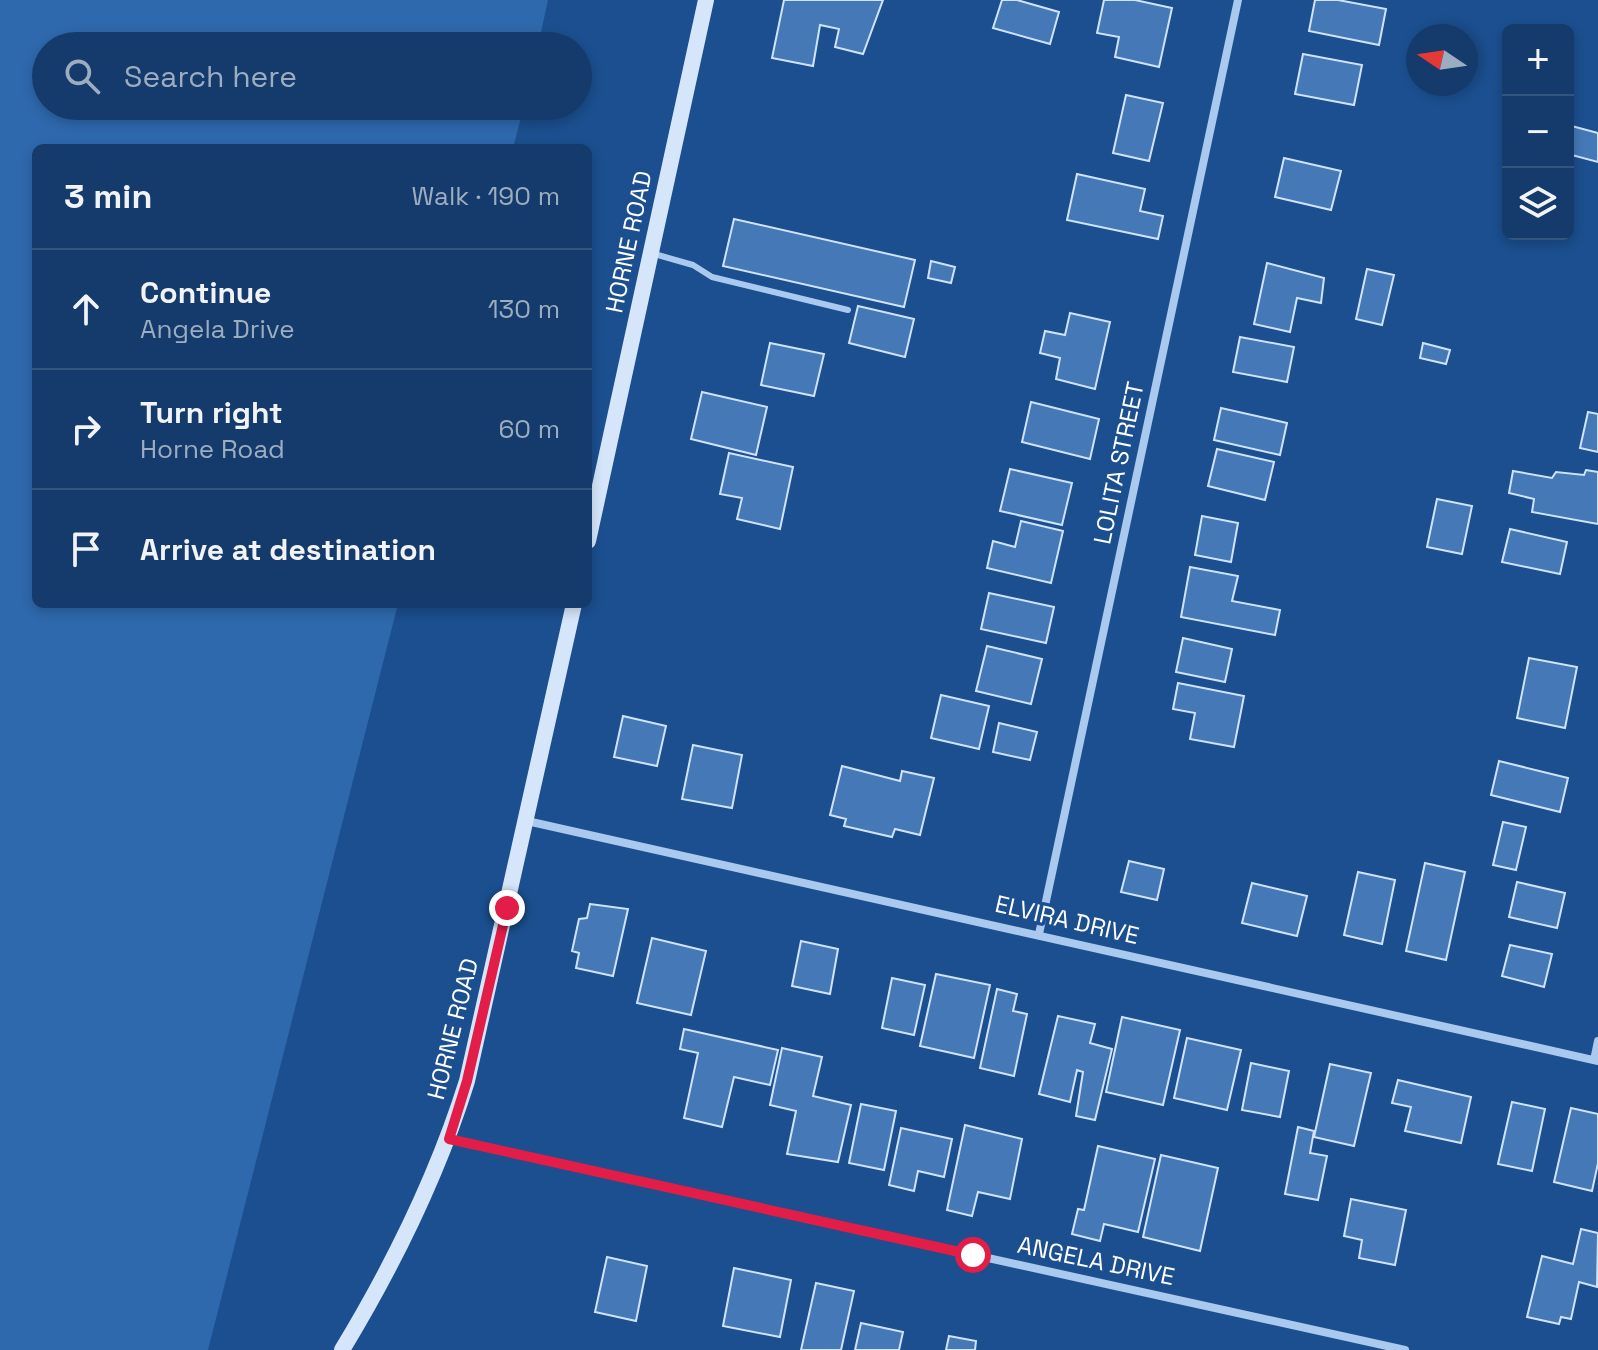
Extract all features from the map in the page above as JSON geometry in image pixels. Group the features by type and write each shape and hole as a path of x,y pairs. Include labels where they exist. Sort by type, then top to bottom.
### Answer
{"main road":[{"name":"HORNE ROAD","path":"592,523 706,0"},
{"name":"HORNE ROAD","path":"342,1350 390,1270 449,1139 467,1081 573,608"}],"street":[{"name":"LOLITA STREET","path":"1039,934 1238,0"},
{"name":"ELVIRA DRIVE","path":"527,821 1596,1060"},
{"path":"1596,1060 1598,1041"},
{"name":"ANGELA DRIVE","path":"449,1139 1405,1350"}],"lane":[{"path":"651,253 693,265 712,277 848,310"}],"shaded area":[{"path":"0,0 548,0 541,32 32,32 32,120 520,120 514,144 32,144 32,608 397,608 208,1350 0,1350"}],"building":[{"path":"784,0 883,0 863,54 835,47 839,29 820,25 813,66 772,58"},
{"path":"1002,0 1017,0 1059,12 1050,44 993,28"},
{"path":"1104,0 1135,0 1172,8 1159,67 1115,57 1119,37 1097,33"},
{"path":"1315,0 1338,0 1386,9 1379,45 1309,31"},
{"path":"1303,54 1362,65 1354,105 1295,94"},
{"path":"1126,95 1163,103 1149,161 1113,153"},
{"path":"1574,127 1598,133 1598,162 1574,156"},
{"path":"1284,158 1341,171 1331,210 1275,197"},
{"path":"1077,174 1145,189 1140,211 1163,216 1158,239 1067,220"},
{"path":"734,219 915,260 904,307 723,266"},
{"path":"931,261 955,267 951,283 928,278"},
{"path":"1267,263 1324,278 1321,303 1297,298 1290,332 1254,324"},
{"path":"1367,269 1394,275 1382,325 1356,319"},
{"path":"858,306 914,319 905,357 849,343"},
{"path":"1070,313 1110,322 1095,389 1056,379 1060,358 1040,353 1045,331 1065,335"},
{"path":"1240,337 1294,347 1287,382 1233,372"},
{"path":"770,343 824,354 814,396 761,385"},
{"path":"1423,343 1450,350 1446,364 1420,358"},
{"path":"702,392 767,407 756,455 691,439"},
{"path":"1031,402 1099,419 1090,459 1022,442"},
{"path":"1221,408 1287,423 1280,455 1214,440"},
{"path":"1588,412 1598,414 1598,452 1580,448"},
{"path":"1217,449 1274,462 1265,500 1208,486"},
{"path":"729,453 793,467 780,529 737,519 742,498 720,494"},
{"path":"1010,469 1072,483 1062,525 1000,511"},
{"path":"1586,470 1598,472 1598,524 1532,512 1534,499 1509,493 1513,471 1552,478 1556,472 1584,475"},
{"path":"1437,499 1472,506 1462,554 1427,547"},
{"path":"1202,516 1238,523 1231,562 1195,555"},
{"path":"1021,521 1063,531 1051,583 987,568 993,541 1015,547"},
{"path":"1510,529 1567,542 1560,574 1502,562"},
{"path":"1190,567 1238,576 1232,601 1280,610 1275,635 1181,617"},
{"path":"989,593 1054,607 1046,643 981,629"},
{"path":"1183,638 1232,649 1225,682 1176,672"},
{"path":"987,646 1042,659 1031,704 976,691"},
{"path":"1529,658 1577,667 1565,728 1517,718"},
{"path":"1178,683 1244,696 1234,747 1190,739 1195,713 1173,709"},
{"path":"941,695 989,706 979,749 931,738"},
{"path":"623,716 666,726 657,766 614,757"},
{"path":"999,723 1037,732 1030,760 993,752"},
{"path":"693,745 742,755 732,808 682,799"},
{"path":"1499,761 1568,778 1560,812 1491,795"},
{"path":"842,766 900,781 902,771 934,778 920,835 895,829 892,837 844,826 846,819 830,815"},
{"path":"1503,822 1526,827 1516,870 1493,865"},
{"path":"1129,861 1164,869 1157,900 1121,892"},
{"path":"1425,863 1465,872 1446,960 1406,951"},
{"path":"1358,872 1395,880 1382,944 1344,935"},
{"path":"1517,882 1565,893 1557,928 1509,917"},
{"path":"1252,883 1307,896 1297,936 1242,923"},
{"path":"590,904 628,909 613,976 576,968 579,953 572,951 579,919 587,918"},
{"path":"652,938 706,951 691,1015 637,1003"},
{"path":"801,941 838,949 830,994 792,986"},
{"path":"1510,945 1552,954 1544,987 1502,976"},
{"path":"936,974 990,985 974,1058 920,1046"},
{"path":"892,978 925,985 914,1035 882,1028"},
{"path":"997,989 1017,994 1013,1011 1027,1014 1014,1076 980,1068"},
{"path":"1058,1016 1095,1024 1090,1043 1112,1049 1095,1120 1076,1116 1083,1072 1077,1070 1070,1102 1039,1094"},
{"path":"1122,1017 1180,1030 1163,1105 1106,1092"},
{"path":"684,1029 778,1050 770,1085 734,1077 722,1127 684,1118 698,1053 680,1049"},
{"path":"1187,1038 1241,1050 1227,1110 1174,1098"},
{"path":"782,1048 822,1057 813,1096 851,1105 838,1162 787,1154 796,1111 770,1105"},
{"path":"1251,1063 1289,1071 1280,1117 1242,1110"},
{"path":"1330,1064 1371,1073 1354,1146 1314,1137"},
{"path":"1398,1080 1471,1097 1461,1143 1405,1131 1411,1107 1392,1103"},
{"path":"1512,1102 1545,1109 1532,1171 1498,1164"},
{"path":"861,1104 896,1111 884,1170 849,1163"},
{"path":"1571,1108 1598,1114 1598,1163 1592,1191 1554,1182"},
{"path":"965,1125 1022,1139 1010,1199 978,1192 972,1216 947,1210"},
{"path":"1298,1127 1314,1131 1310,1153 1327,1156 1318,1200 1285,1194"},
{"path":"901,1128 952,1139 944,1177 918,1171 914,1191 889,1185"},
{"path":"1098,1146 1155,1159 1138,1232 1104,1224 1100,1241 1072,1234 1078,1209 1084,1210"},
{"path":"1161,1155 1218,1168 1200,1251 1143,1237"},
{"path":"1351,1199 1406,1210 1395,1265 1359,1258 1362,1240 1344,1236"},
{"path":"1581,1229 1598,1233 1597,1287 1579,1282 1571,1319 1561,1317 1559,1324 1527,1317 1542,1256 1573,1264"},
{"path":"607,1257 647,1266 636,1321 595,1312"},
{"path":"734,1268 791,1280 780,1337 723,1326"},
{"path":"816,1283 854,1291 841,1350 801,1350"},
{"path":"861,1323 903,1332 899,1350 855,1350"},
{"path":"949,1336 976,1341 975,1350 946,1350"}],"route":[{"path":"507,908 467,1081 449,1139 973,1255"}]}
